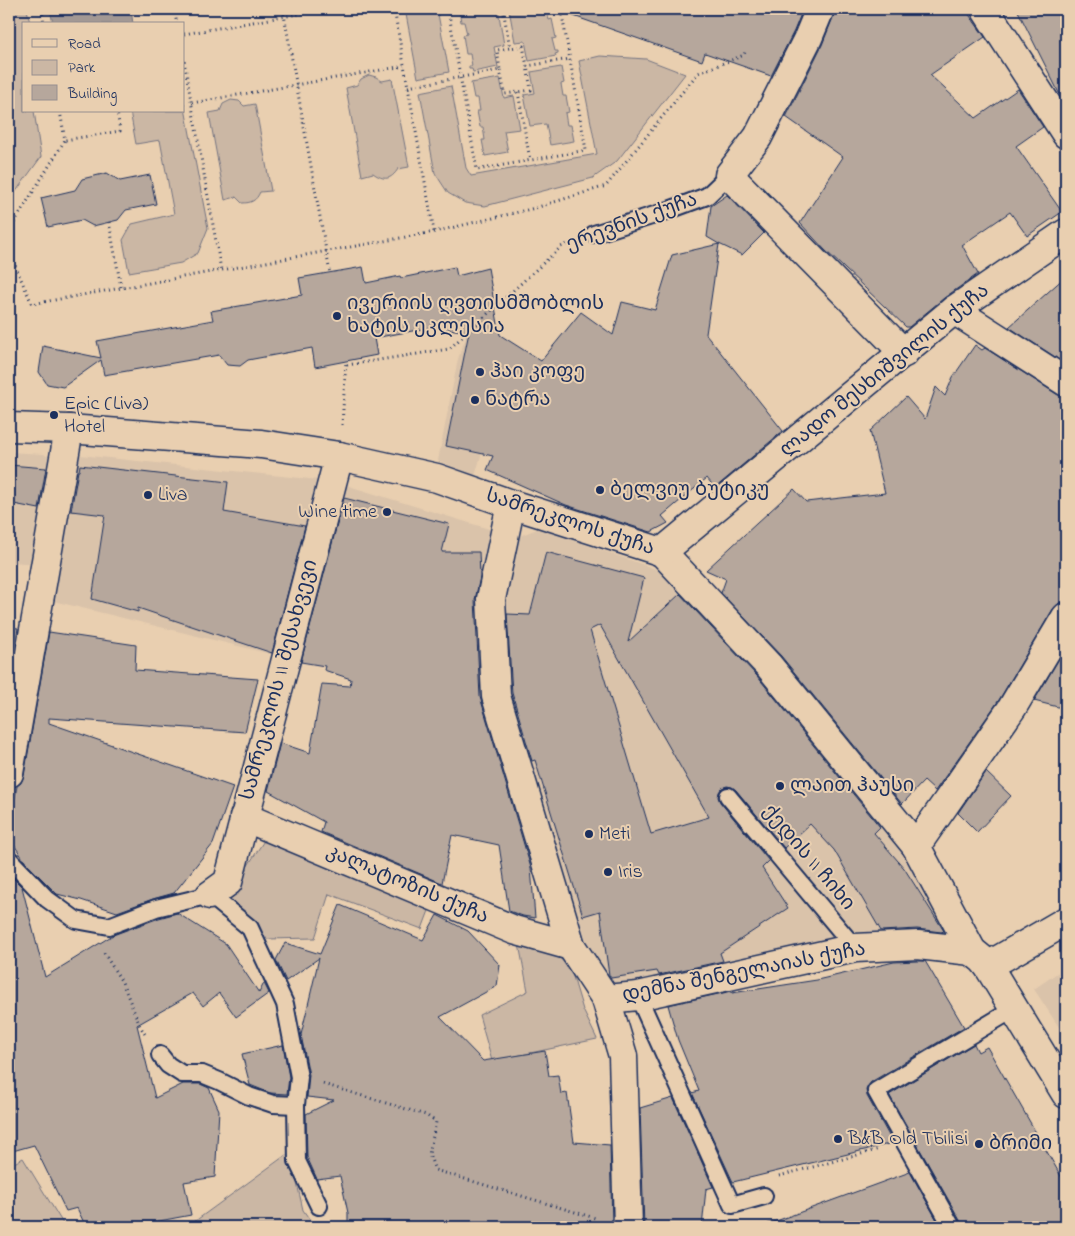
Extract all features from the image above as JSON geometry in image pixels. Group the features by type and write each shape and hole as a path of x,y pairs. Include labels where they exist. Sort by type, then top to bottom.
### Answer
{"street":[{"path":"820,9 808,38 758,137 729,175 904,353"},
{"path":"985,9 1066,134"},
{"name":"ლადო მესხიშვილის ქუჩა","path":"662,552 954,310 1066,233"},
{"path":"954,310 1066,382"},
{"name":"სამრეკლოს ქუჩა","path":"9,427 69,429 261,444 339,456 437,478 511,504 662,552 769,666 916,846 980,958 1066,1094"},
{"path":"9,773 69,429"},
{"name":"სამრეკლოს II შესახვევი","path":"210,895 228,882 339,456"},
{"path":"511,504 491,599 496,696 571,946 606,1000 623,1056 628,1227"},
{"path":"916,846 1012,708 1066,617"},
{"name":"კალატოზის ქუჩა","path":"244,817 514,930 571,946"},
{"path":"980,958 1066,921"},
{"name":"დემნა შენგელაიას ქუჩა","path":"606,1000 638,996 855,948 918,945 980,958"}],"lane":[{"name":"ერევნის ქუჩა","path":"594,234 708,196 729,175"},
{"name":"ქედის II ჩიხი","path":"728,796 855,948"},
{"path":"9,859 47,899 76,920 109,926 156,908 210,895 250,928 285,1004 299,1077 296,1106 296,1161 319,1206"},
{"path":"638,996 732,1205 764,1196"},
{"path":"952,1227 876,1091 1014,1009"},
{"path":"160,1055 168,1065 182,1074 202,1074 249,1096 272,1104 296,1106"}],"path":[{"path":"42,9 44,22"},
{"path":"174,9 177,22"},
{"path":"283,9 330,273"},
{"path":"185,34 327,9"},
{"path":"394,9 434,232"},
{"path":"448,9 477,170 586,150 561,9"},
{"path":"503,9 510,48"},
{"path":"523,46 531,90 505,94 497,50 510,48 523,46"},
{"path":"9,252 32,304 434,232 535,208 606,186 698,73 744,55 746,49"},
{"path":"527,66 570,59"},
{"path":"185,66 221,270"},
{"path":"192,104 404,66"},
{"path":"408,87 500,70"},
{"path":"518,92 530,160"},
{"path":"9,231 65,140 60,112"},
{"path":"65,140 120,130 117,112"},
{"path":"109,222 121,287"},
{"name":"ერევნის ქუჩა","path":"339,456 347,363 450,349 561,247 594,234"},
{"path":"98,923 98,934 102,950 122,982 140,1026 160,1055"},
{"path":"299,1077 426,1115 436,1122 429,1154 435,1170 599,1219"},
{"path":"764,1196 769,1179 904,1143"}],"shaded area":[{"path":"50,9 131,9 133,22 53,22"},
{"path":"489,274 498,329 502,385 475,476 438,461 458,359"},
{"path":"9,452 44,454 55,462 42,564 9,562"},
{"path":"80,455 319,480 275,655 49,600"},
{"path":"339,483 489,529 493,548 483,605 309,591"},
{"path":"539,528 664,572 875,809 951,936 615,989 588,961 498,679 497,594 520,536"},
{"path":"1066,967 1066,1038 1034,989"}],"green space":[{"path":"9,9 27,9 30,22 22,22 22,112 34,112 41,157 9,201"},
{"path":"405,9 437,9 449,72 418,78"},
{"path":"459,9 498,9 504,45 494,47 498,67 473,72 472,69 469,69 469,66 472,66 470,54 466,54 463,35 467,34 464,22 461,22"},
{"path":"509,9 546,9 549,20 552,19 556,38 552,39 555,51 558,51 555,54 556,56 529,61 525,41 515,42"},
{"path":"600,56 646,59 685,74 617,161 593,178 485,206 465,203 448,193 435,173 420,92 451,86 466,168 471,176 597,154 579,61"},
{"path":"561,67 564,83 561,84 563,96 566,96 569,112 565,113 567,125 571,125 574,141 550,145 546,124 530,126 524,95 535,93 531,72"},
{"path":"369,75 382,81 392,79 409,167 398,169 387,178 373,173 362,176 346,88 357,85 361,79"},
{"path":"500,78 504,98 514,96 520,129 504,131 508,152 485,156 482,140 485,140 483,127 480,127 477,111 480,111 478,98 474,98 471,83"},
{"path":"231,100 239,101 244,106 255,104 271,191 260,192 253,201 248,203 242,203 236,197 225,200 209,113 220,111 223,104"},
{"path":"185,108 208,228 198,253 181,263 129,272 123,240 132,224 174,214 160,140 136,144 130,112 185,112"},
{"path":"267,836 433,900 422,929 329,894 315,938 267,939 254,922 227,898"},
{"path":"518,939 555,953 571,970 583,1010 597,1039 492,1061 479,1015 528,991"},
{"path":"290,1152 303,1210 315,1227 187,1227"},
{"path":"23,1158 65,1227 9,1227 9,1166"}],"building":[{"path":"566,9 803,9 771,76 705,53 702,61 565,13"},
{"path":"835,9 965,9 985,37 930,75 976,118 1018,89 1043,127 1016,146 1062,212 1027,236 1010,212 962,245 978,274 944,298 909,327 906,327 825,250 800,223 843,157 786,117 822,45"},
{"path":"1017,9 1066,9 1066,106 1062,99"},
{"path":"107,173 120,181 150,175 156,204 126,210 118,220 93,226 82,220 48,227 41,198 75,190 82,179"},
{"path":"727,195 764,233 742,255 707,237 711,206"},
{"path":"719,244 706,334 783,431 715,488 707,478 662,516 668,523 651,532 566,505 487,470 493,456 446,446 469,332 434,327 374,338 377,355 315,367 312,348 248,360 240,366 227,365 219,355 104,375 101,360 63,387 47,384 39,372 43,346 101,358 97,341 213,320 211,311 302,295 299,278 363,267 366,283 455,267 457,276 488,268 500,335 541,361 581,312 613,335 622,302 655,310 672,255"},
{"path":"1066,276 1066,364 1009,327"},
{"path":"975,345 982,350 985,348 1058,395 1066,397 1066,601 1059,603 1053,609 999,700 935,791 924,781 902,804 781,656 721,593 726,579 706,570 794,489 806,502 885,493 870,431 906,397 925,419 936,387 945,396 953,377"},
{"path":"9,465 46,468 39,509 9,503"},
{"path":"80,465 228,482 224,512 305,526 272,653 138,608 138,612 92,599 105,515 71,511"},
{"path":"344,498 449,524 442,552 479,552 480,577 475,600 480,697 531,868 535,918 509,911 499,845 452,835 442,883 321,832 324,822 268,791 280,743 310,753 322,684 350,686 351,679 324,670 325,666 301,662"},
{"path":"546,552 644,578 628,642 680,594 757,676 880,827 874,833 904,868 944,931 917,929 881,931 834,850 810,824 784,848 736,790 727,786 719,792 720,802 769,861 762,868 788,908 720,953 723,961 659,975 657,971 611,978 600,911 583,916 535,760 532,761 512,693 507,614 530,615","holes":["600,625 709,817 651,834 590,630"]},
{"path":"9,627 18,628 9,684"},
{"path":"49,632 136,645 135,670 258,679 245,732 49,718 49,723 233,787 213,844 174,893 117,912 57,894 26,863 9,837 17,786 21,783 24,776"},
{"path":"1066,647 1066,709 1034,701"},
{"path":"986,772 1011,796 977,832 958,813"},
{"path":"9,874 22,887 45,977 113,935 177,913 226,944 259,993 264,983 269,993 236,1017 219,993 203,1006 193,993 137,1025 155,1098 183,1084 200,1084 209,1088 219,1110 215,1177 184,1182 191,1215 154,1222 142,1227 86,1227 77,1208 66,1211 34,1145 9,1152"},
{"path":"340,905 423,940 437,915 468,931 500,965 497,986 440,1017 483,1061 545,1051 549,1076 558,1075 561,1094 567,1093 574,1142 610,1145 612,1227 348,1227 348,1213 340,1176 317,1179 307,1157 306,1114 334,1100 307,1097 309,1075 301,1035 319,958 286,981 276,960 285,943 320,954"},
{"path":"925,961 964,1027 871,1082 868,1086 866,1090 867,1096 893,1143 733,1182 692,1093 699,1091 678,1040 668,1005 732,991 732,993 817,980 894,962"},
{"name":"ბრიმი","path":"974,1044 978,1052 987,1047 1066,1185 1066,1227 962,1227 961,1222 889,1095"},
{"path":"283,1045 289,1077 287,1094 270,1093 250,1085 242,1054"},
{"path":"673,1098 713,1187 706,1189 702,1227 644,1227 640,1108"},
{"path":"910,1172 941,1227 769,1227 768,1224"}],"place":[{"name":"ივერიის ღვთისმშობლის ხატის ეკლესია","path":"337,316"},
{"name":"ჰაი კოფე","path":"480,372"},
{"name":"ნატრა","path":"475,400"},
{"name":"Epic (Liva) Hotel","path":"54,415"},
{"name":"ბელვიუ ბუტიკუ","path":"600,490"},
{"name":"Liva","path":"148,495"},
{"name":"Wine time","path":"387,512"},
{"name":"ლაით ჰაუსი","path":"780,786"},
{"name":"Meti","path":"589,834"},
{"name":"Iris","path":"608,872"},
{"name":"B&B Old Tbilisi","path":"838,1139"},
{"name":"ბრიმი","path":"979,1144"}]}
